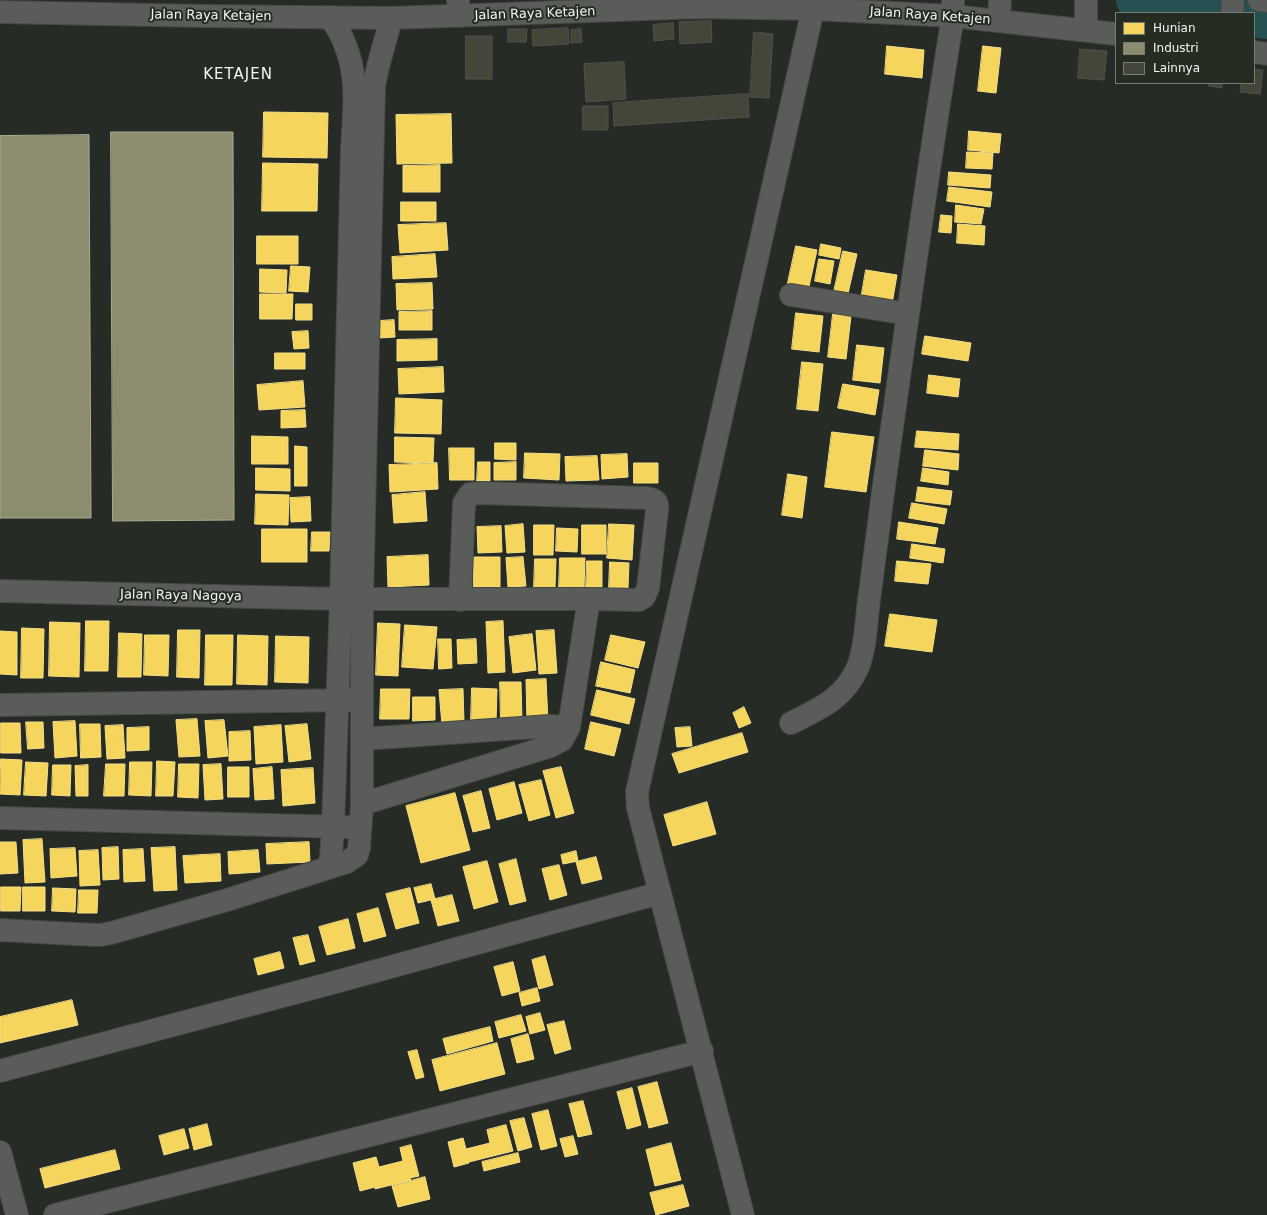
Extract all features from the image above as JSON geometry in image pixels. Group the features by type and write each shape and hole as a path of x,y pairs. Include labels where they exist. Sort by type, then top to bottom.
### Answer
{"street":[{"path":"1259,0 1267,1"},
{"path":"743,1215 638,808 637,792 814,4"},
{"name":"Jalan Raya Ketajen","path":"0,12 391,18 458,8 580,5 896,4 1086,14 1115,33"},
{"path":"791,723 828,704 837,696 850,681 858,666 864,645 876,545 908,314 953,8"},
{"path":"330,17 344,41 352,68 365,87"},
{"path":"329,867 333,826 338,700 352,599 365,87 376,71 391,18"},
{"path":"1255,52 1267,54"},
{"path":"791,295 908,314"},
{"name":"Jalan Raya Nagoya","path":"0,592 352,599 460,600 589,599 635,600 644,597 647,594 657,505 654,500 646,498 488,493 470,494 464,503 460,600"},
{"path":"0,930 106,934 227,900 347,862 357,855 359,848 362,804 362,700 352,599"},
{"path":"362,804 551,746 562,740 569,727 589,599"},
{"path":"0,705 362,700"},
{"path":"362,739 550,726 569,727"},
{"path":"0,818 360,827"},
{"path":"0,1071 332,983 660,893"},
{"path":"55,1215 702,1052"},
{"path":"0,1152 17,1215"}],"building: Hunian":[{"path":"887,46 924,50 922,78 885,74"},
{"path":"983,46 1001,48 996,93 978,91"},
{"path":"264,112 328,113 327,158 263,157"},
{"path":"451,114 452,163 397,164 396,115"},
{"path":"969,131 1001,134 999,153 968,150"},
{"path":"967,152 993,153 992,169 966,168"},
{"path":"263,163 318,164 317,211 262,211"},
{"path":"440,165 440,192 403,192 403,166"},
{"path":"949,172 991,175 990,188 948,185"},
{"path":"949,187 992,192 990,207 947,201"},
{"path":"401,202 436,202 436,221 401,221"},
{"path":"956,205 984,209 981,224 955,222"},
{"path":"941,215 952,216 951,233 939,232"},
{"path":"446,223 448,250 400,253 398,225"},
{"path":"958,224 985,226 984,245 957,243"},
{"path":"257,236 298,236 298,264 257,264"},
{"path":"821,244 841,248 839,259 819,255"},
{"path":"796,246 817,250 808,291 787,287"},
{"path":"843,251 857,254 847,298 833,296"},
{"path":"435,254 437,277 393,279 392,257"},
{"path":"819,259 834,261 830,284 815,281"},
{"path":"291,266 310,267 308,292 289,291"},
{"path":"260,269 287,270 286,293 260,292"},
{"path":"866,270 897,275 892,304 861,299"},
{"path":"432,283 433,309 397,310 396,284"},
{"path":"260,294 293,294 292,319 260,319"},
{"path":"296,304 312,304 312,320 296,320"},
{"path":"432,311 432,330 399,330 399,312"},
{"path":"796,313 823,316 819,352 792,349"},
{"path":"833,314 851,316 846,359 828,357"},
{"path":"394,320 395,337 379,338 379,321"},
{"path":"308,331 309,348 294,349 292,332"},
{"path":"925,336 971,343 968,361 922,354"},
{"path":"437,339 437,360 397,361 397,340"},
{"path":"857,345 884,348 880,383 853,380"},
{"path":"275,353 305,353 305,369 275,369"},
{"path":"802,362 823,364 818,411 797,409"},
{"path":"443,367 444,392 399,394 398,369"},
{"path":"929,375 960,379 958,397 927,393"},
{"path":"303,381 305,407 259,410 257,385"},
{"path":"843,384 879,390 875,415 838,408"},
{"path":"396,398 442,400 441,434 395,433"},
{"path":"305,410 306,427 281,428 281,411"},
{"path":"917,431 959,434 958,450 915,447"},
{"path":"832,432 874,437 866,492 825,487"},
{"path":"252,436 288,437 288,464 252,464"},
{"path":"395,437 434,438 433,463 395,462"},
{"path":"495,443 516,443 516,460 495,459"},
{"path":"295,446 307,447 307,486 295,486"},
{"path":"449,448 474,448 474,480 450,480"},
{"path":"925,450 959,454 958,470 923,466"},
{"path":"525,453 560,454 559,480 524,478"},
{"path":"627,454 628,477 602,479 601,455"},
{"path":"597,456 599,480 566,481 565,457"},
{"path":"478,462 490,462 490,481 477,481"},
{"path":"516,462 516,480 494,480 494,463"},
{"path":"437,463 438,489 390,492 389,465"},
{"path":"634,463 658,463 658,483 634,483"},
{"path":"256,468 290,469 290,491 256,490"},
{"path":"923,468 949,472 948,485 921,481"},
{"path":"788,474 807,477 802,518 782,515"},
{"path":"918,487 952,491 950,505 916,501"},
{"path":"425,492 427,521 394,523 392,495"},
{"path":"256,494 289,495 288,525 255,524"},
{"path":"310,497 311,521 291,522 290,498"},
{"path":"912,503 947,509 944,524 909,518"},
{"path":"899,522 938,528 935,544 897,539"},
{"path":"523,524 525,552 507,553 505,526"},
{"path":"609,524 634,525 632,560 607,558"},
{"path":"534,525 554,525 553,555 534,555"},
{"path":"582,525 606,525 606,554 582,554"},
{"path":"501,526 502,552 478,553 477,527"},
{"path":"557,528 578,529 577,552 556,551"},
{"path":"262,529 307,529 307,562 262,562"},
{"path":"312,532 330,532 329,551 311,551"},
{"path":"912,544 945,549 943,563 910,558"},
{"path":"428,555 429,585 388,587 387,557"},
{"path":"474,557 500,557 500,587 474,587"},
{"path":"523,557 526,586 508,587 506,558"},
{"path":"560,558 585,558 584,588 559,587"},
{"path":"535,559 556,559 555,588 534,588"},
{"path":"587,561 602,561 602,587 586,587"},
{"path":"897,561 931,564 928,584 895,581"},
{"path":"610,562 629,563 628,588 609,588"},
{"path":"890,614 937,620 932,652 885,646"},
{"path":"86,621 109,621 108,671 85,671"},
{"path":"503,621 505,672 488,673 486,622"},
{"path":"50,622 80,623 79,677 49,676"},
{"path":"378,623 400,624 398,676 376,675"},
{"path":"405,625 437,627 433,669 402,667"},
{"path":"22,628 44,629 43,678 21,678"},
{"path":"178,630 200,630 199,678 177,677"},
{"path":"554,630 557,673 539,674 536,631"},
{"path":"0,631 17,632 17,675 0,674"},
{"path":"119,633 142,634 141,677 118,677"},
{"path":"532,634 536,670 513,673 509,637"},
{"path":"145,635 169,635 168,676 144,675"},
{"path":"206,635 233,635 232,685 205,685"},
{"path":"238,635 268,636 267,685 237,684"},
{"path":"611,635 645,642 638,668 605,660"},
{"path":"276,636 309,637 308,683 275,682"},
{"path":"438,639 451,639 452,668 439,669"},
{"path":"476,639 477,663 458,664 457,640"},
{"path":"601,662 635,670 630,693 596,686"},
{"path":"546,679 548,722 527,722 526,680"},
{"path":"500,682 521,682 522,722 501,722"},
{"path":"472,688 497,689 496,722 471,721"},
{"path":"381,689 410,689 409,719 380,719"},
{"path":"463,689 464,723 442,725 439,690"},
{"path":"597,690 635,699 629,724 591,715"},
{"path":"413,697 435,697 435,720 413,721"},
{"path":"744,707 751,723 739,728 733,713"},
{"path":"197,719 200,756 179,757 176,720"},
{"path":"224,720 228,756 208,758 205,721"},
{"path":"75,721 77,756 55,758 53,722"},
{"path":"26,722 43,722 44,748 28,749"},
{"path":"591,722 621,729 614,756 585,749"},
{"path":"1,723 20,723 21,753 1,753"},
{"path":"80,724 100,724 101,757 81,758"},
{"path":"307,724 311,759 289,762 285,726"},
{"path":"123,725 125,758 107,759 105,726"},
{"path":"281,725 283,762 256,764 254,727"},
{"path":"149,727 149,750 127,751 127,728"},
{"path":"690,727 692,746 677,747 675,728"},
{"path":"250,731 251,760 229,761 229,732"},
{"path":"742,733 748,752 679,773 672,754"},
{"path":"1,759 22,760 20,795 0,794"},
{"path":"157,761 175,762 173,796 156,796"},
{"path":"26,762 48,763 46,796 24,795"},
{"path":"130,762 152,762 151,796 129,795"},
{"path":"106,764 125,764 124,796 104,796"},
{"path":"179,764 199,764 198,798 178,797"},
{"path":"221,764 223,799 205,800 203,765"},
{"path":"53,765 71,765 70,796 52,795"},
{"path":"88,765 88,796 76,796 75,766"},
{"path":"228,767 249,767 249,797 228,797"},
{"path":"272,767 274,799 255,800 253,769"},
{"path":"561,767 574,813 556,818 543,771"},
{"path":"313,768 315,803 283,806 281,770"},
{"path":"541,780 550,815 529,821 519,785"},
{"path":"514,782 522,813 497,820 489,789"},
{"path":"481,791 490,828 473,832 463,796"},
{"path":"455,793 470,850 421,863 406,806"},
{"path":"707,802 716,834 673,846 664,815"},
{"path":"42,839 45,882 25,883 23,840"},
{"path":"0,842 16,842 18,873 0,874"},
{"path":"309,842 310,862 267,864 266,844"},
{"path":"118,847 119,879 103,880 102,848"},
{"path":"175,847 177,890 154,891 151,848"},
{"path":"75,848 77,876 51,878 50,849"},
{"path":"143,849 145,881 124,882 123,850"},
{"path":"98,850 100,885 80,886 79,851"},
{"path":"258,850 260,872 229,874 228,852"},
{"path":"576,851 578,861 563,864 561,855"},
{"path":"220,854 221,881 185,883 183,856"},
{"path":"596,857 602,879 582,884 576,862"},
{"path":"516,859 526,901 510,905 499,864"},
{"path":"487,861 498,902 474,909 463,867"},
{"path":"559,865 567,895 550,900 542,869"},
{"path":"431,884 435,899 418,903 414,888"},
{"path":"1,887 21,887 20,911 1,911"},
{"path":"23,887 45,887 45,911 23,911"},
{"path":"53,888 76,889 75,912 52,911"},
{"path":"410,888 419,923 396,929 386,894"},
{"path":"79,890 98,890 97,913 78,913"},
{"path":"452,895 459,921 438,926 431,900"},
{"path":"378,908 386,936 364,942 357,914"},
{"path":"348,919 355,948 327,955 319,927"},
{"path":"308,935 315,961 300,965 293,938"},
{"path":"280,952 284,968 258,975 254,959"},
{"path":"545,956 553,985 539,989 532,960"},
{"path":"513,962 520,991 502,996 494,967"},
{"path":"537,988 540,1001 522,1006 519,993"},
{"path":"72,1000 78,1025 0,1043 0,1017"},
{"path":"540,1013 545,1030 530,1034 526,1017"},
{"path":"521,1015 526,1031 499,1038 495,1022"},
{"path":"564,1021 571,1049 555,1054 547,1025"},
{"path":"490,1027 493,1041 447,1054 443,1039"},
{"path":"528,1034 534,1059 517,1063 511,1039"},
{"path":"497,1043 505,1074 440,1091 432,1060"},
{"path":"417,1050 424,1077 416,1079 408,1052"},
{"path":"657,1082 668,1123 649,1128 638,1087"},
{"path":"632,1088 641,1125 627,1129 617,1092"},
{"path":"583,1101 592,1134 578,1137 569,1104"},
{"path":"548,1110 557,1146 541,1150 532,1114"},
{"path":"524,1118 532,1147 518,1151 510,1121"},
{"path":"207,1124 212,1145 194,1150 189,1129"},
{"path":"506,1125 513,1151 454,1167 448,1142 463,1138 466,1149 490,1143 487,1130"},
{"path":"184,1129 189,1148 164,1155 159,1136"},
{"path":"573,1136 578,1154 565,1157 560,1139"},
{"path":"671,1143 681,1180 655,1186 646,1150"},
{"path":"411,1145 419,1176 410,1178 411,1180 375,1189 375,1187 360,1191 353,1163 376,1157 379,1167 403,1161 400,1148"},
{"path":"115,1150 120,1169 45,1188 40,1169"},
{"path":"518,1153 520,1162 484,1171 482,1162"},
{"path":"425,1177 430,1199 398,1207 392,1186"},
{"path":"683,1185 689,1206 656,1215 650,1193"}],"building: Industri":[{"path":"111,132 233,132 234,520 113,521"},
{"path":"89,135 91,518 0,518 0,136"}],"building: Lainnya":[{"path":"711,21 712,42 680,44 679,22"},
{"path":"673,23 674,39 654,41 653,25"},
{"path":"568,28 569,44 533,46 532,30"},
{"path":"508,29 527,29 526,42 508,42"},
{"path":"581,29 582,42 571,43 571,30"},
{"path":"754,32 773,34 769,98 750,97"},
{"path":"466,36 492,36 492,79 466,79"},
{"path":"1080,49 1107,51 1104,80 1078,78"},
{"path":"624,62 626,99 586,102 584,64"},
{"path":"1255,69 1263,70 1260,94 1240,92 1241,84 1255,84"},
{"path":"1209,84 1222,84 1222,88 1209,86"},
{"path":"748,94 749,117 614,126 613,103"},
{"path":"583,106 608,106 608,130 583,130"}],"waterway":[{"path":"1135,0 1215,12"},
{"path":"1255,18 1267,20"}],"district":[{"name":"KETAJEN","path":"238,75"}]}
